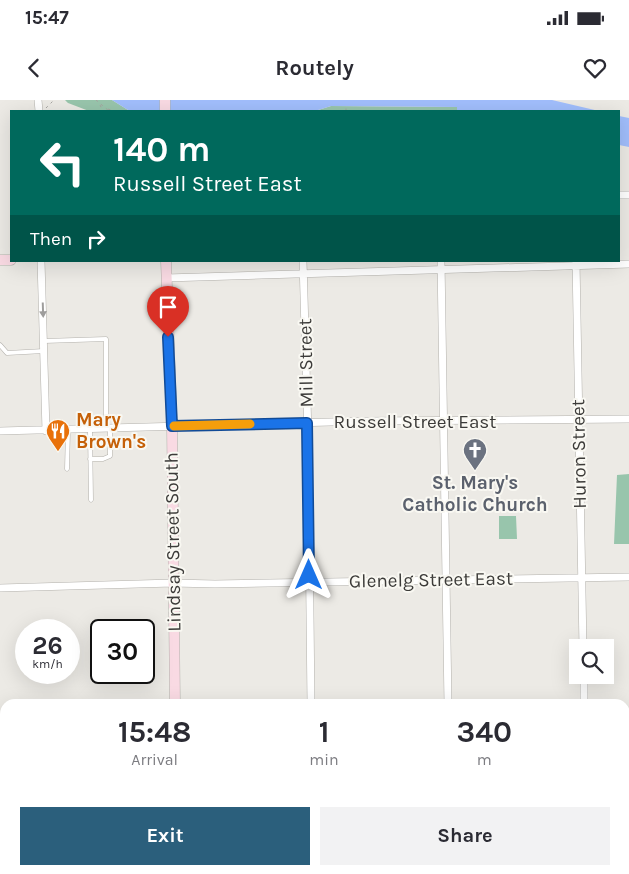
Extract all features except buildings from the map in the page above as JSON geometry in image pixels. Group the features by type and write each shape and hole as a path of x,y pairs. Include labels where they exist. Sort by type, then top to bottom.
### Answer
{"main road":[{"name":"Lindsay Street South","path":"166,262 172,426 175,699"}],"street":[{"path":"38,101 41,110"},
{"path":"41,262 46,431"},
{"name":"Mill Street","path":"303,262 311,699"},
{"path":"441,262 448,699"},
{"path":"166,278 441,270 576,263 629,264"},
{"name":"Huron Street","path":"576,263 583,639"},
{"name":"Russell Street East","path":"0,431 307,423 629,419"},
{"name":"Glenelg Street East","path":"0,588 173,583 629,577"},
{"path":"584,684 584,699"}],"lane":[{"path":"44,341 106,339 110,456 103,459 90,459"},
{"path":"0,345 6,353 44,351"},
{"path":"67,469 68,430"},
{"path":"90,430 91,500"}],"path":[{"path":"41,110 54,100"},
{"path":"96,100 108,110"},
{"path":"100,103 102,110"}],"green space":[{"path":"65,100 112,100 128,110 86,110"},
{"path":"331,106 457,107 457,110 318,110"},
{"path":"629,474 629,544 614,544 617,475"},
{"path":"499,516 516,516 517,539 499,539"}],"water":[{"path":"112,100 552,100 595,110 457,110 457,107 331,106 318,110 128,110"},
{"path":"620,116 629,118 629,147 620,145"}],"slow traffic":[{"path":"174,426 250,424"}],"place":[{"name":"Mary Brown's","path":"58,452"},
{"name":"St. Mary's Catholic Church","path":"475,471"}],"route":[{"path":"168,337 172,426 307,423 309,575"}]}
